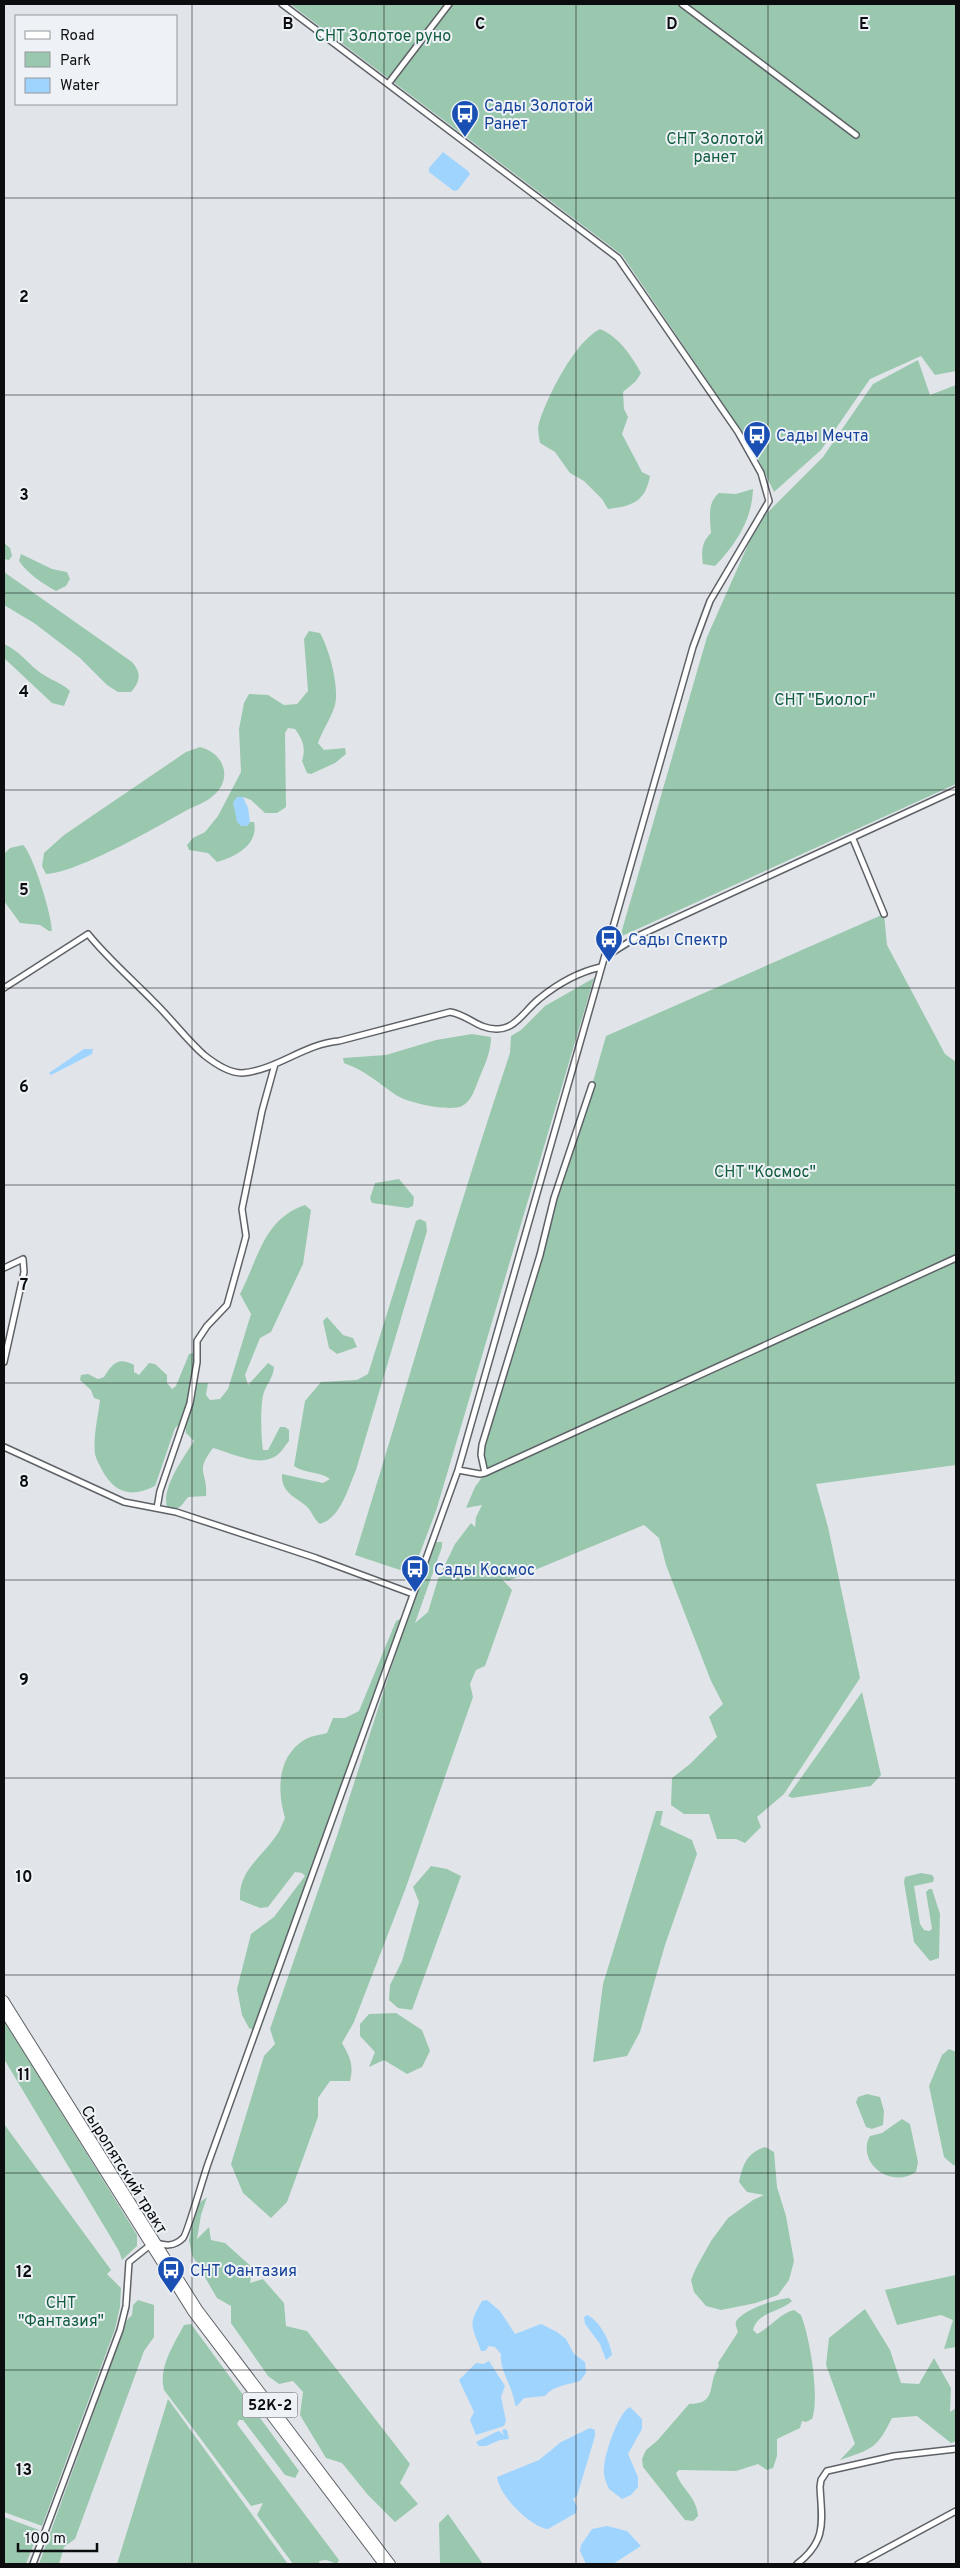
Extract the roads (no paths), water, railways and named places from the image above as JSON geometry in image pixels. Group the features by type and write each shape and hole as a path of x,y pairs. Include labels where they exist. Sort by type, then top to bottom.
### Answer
{"main road":[{"name":"Сыропятский тракт","path":"4,2000 193,2313 383,2564"},
{"name":"Сыропятский тракт","path":"4,2012 152,2244 198,2309 390,2564"}],"street":[{"path":"33,2564 120,2330 126,2306 127,2266 132,2257 152,2244 166,2246 185,2237 208,2161 458,1470 693,647 710,601 766,510 769,501 762,473 738,432 618,258 282,4"},
{"path":"388,84 449,4"},
{"path":"682,4 856,135"},
{"path":"604,957 640,935 853,839 956,790"},
{"path":"853,839 884,914"},
{"path":"4,988 88,934 107,958 137,985 204,1055 232,1072 241,1073 275,1064 322,1042 339,1041 450,1012 463,1014 487,1029 506,1029 515,1023 540,998 580,974 601,967"},
{"path":"157,1508 160,1491 190,1403 197,1362 197,1341 207,1326 227,1304 246,1236 242,1209 262,1111 275,1064"},
{"path":"485,1473 481,1455 482,1445 540,1255 554,1198 592,1085"},
{"path":"458,1470 480,1474 485,1473 956,1258"},
{"path":"4,1268 24,1259 24,1272 4,1362"},
{"path":"4,1447 124,1502 157,1508 316,1558 413,1594"},
{"path":"797,2564 810,2554 820,2535 821,2480 827,2471 894,2456 954,2449 956,2456"},
{"path":"858,2564 956,2511"}],"water":[{"path":"443,152 470,174 458,190 454,191 429,172 429,168"},
{"path":"237,797 243,797 248,808 250,822 247,826 241,826 237,822 233,802"},
{"path":"84,1049 93,1049 92,1054 51,1075 49,1073"},
{"path":"487,2300 500,2311 515,2334 541,2324 566,2339 574,2354 585,2362 586,2373 580,2381 557,2387 545,2396 524,2398 517,2406 515,2405 512,2391 502,2366 501,2354 495,2347 489,2346 485,2351 481,2351 473,2330 474,2316 482,2301"},
{"path":"587,2315 596,2322 607,2338 612,2355 606,2360 600,2344 585,2324 584,2317"},
{"path":"489,2361 505,2386 501,2397 506,2421 504,2426 476,2435 470,2420 474,2412 459,2380 476,2363 483,2364"},
{"path":"630,2407 642,2419 642,2429 628,2454 638,2477 638,2487 631,2495 622,2499 609,2489 604,2477 604,2469 612,2435 621,2417"},
{"path":"590,2428 595,2430 595,2436 577,2496 573,2499 577,2507 576,2513 548,2529 533,2523 509,2501 497,2477 539,2460 561,2442"},
{"path":"504,2429 507,2430 509,2439 500,2440 486,2446 479,2446 476,2442 499,2431 504,2435 502,2431"},
{"path":"607,2526 627,2531 641,2546 613,2564 586,2564 580,2551 581,2545 592,2529"}],"place":[{"name":"Сады Золотой Ранет","path":"465,138"},
{"name":"Сады Мечта","path":"757,459"},
{"name":"Сады Спектр","path":"609,963"},
{"name":"Сады Космос","path":"415,1593"},
{"name":"СНТ Фантазия","path":"171,2294"}],"park label":[{"name":"СНТ Золотое руно","path":"383,35"},
{"name":"СНТ Золотой ранет","path":"715,147"},
{"name":"СНТ \"Биолог\"","path":"825,699"},
{"name":"СНТ \"Космос\"","path":"765,1171"},
{"name":"СНТ \"Фантазия\"","path":"61,2311"}]}
